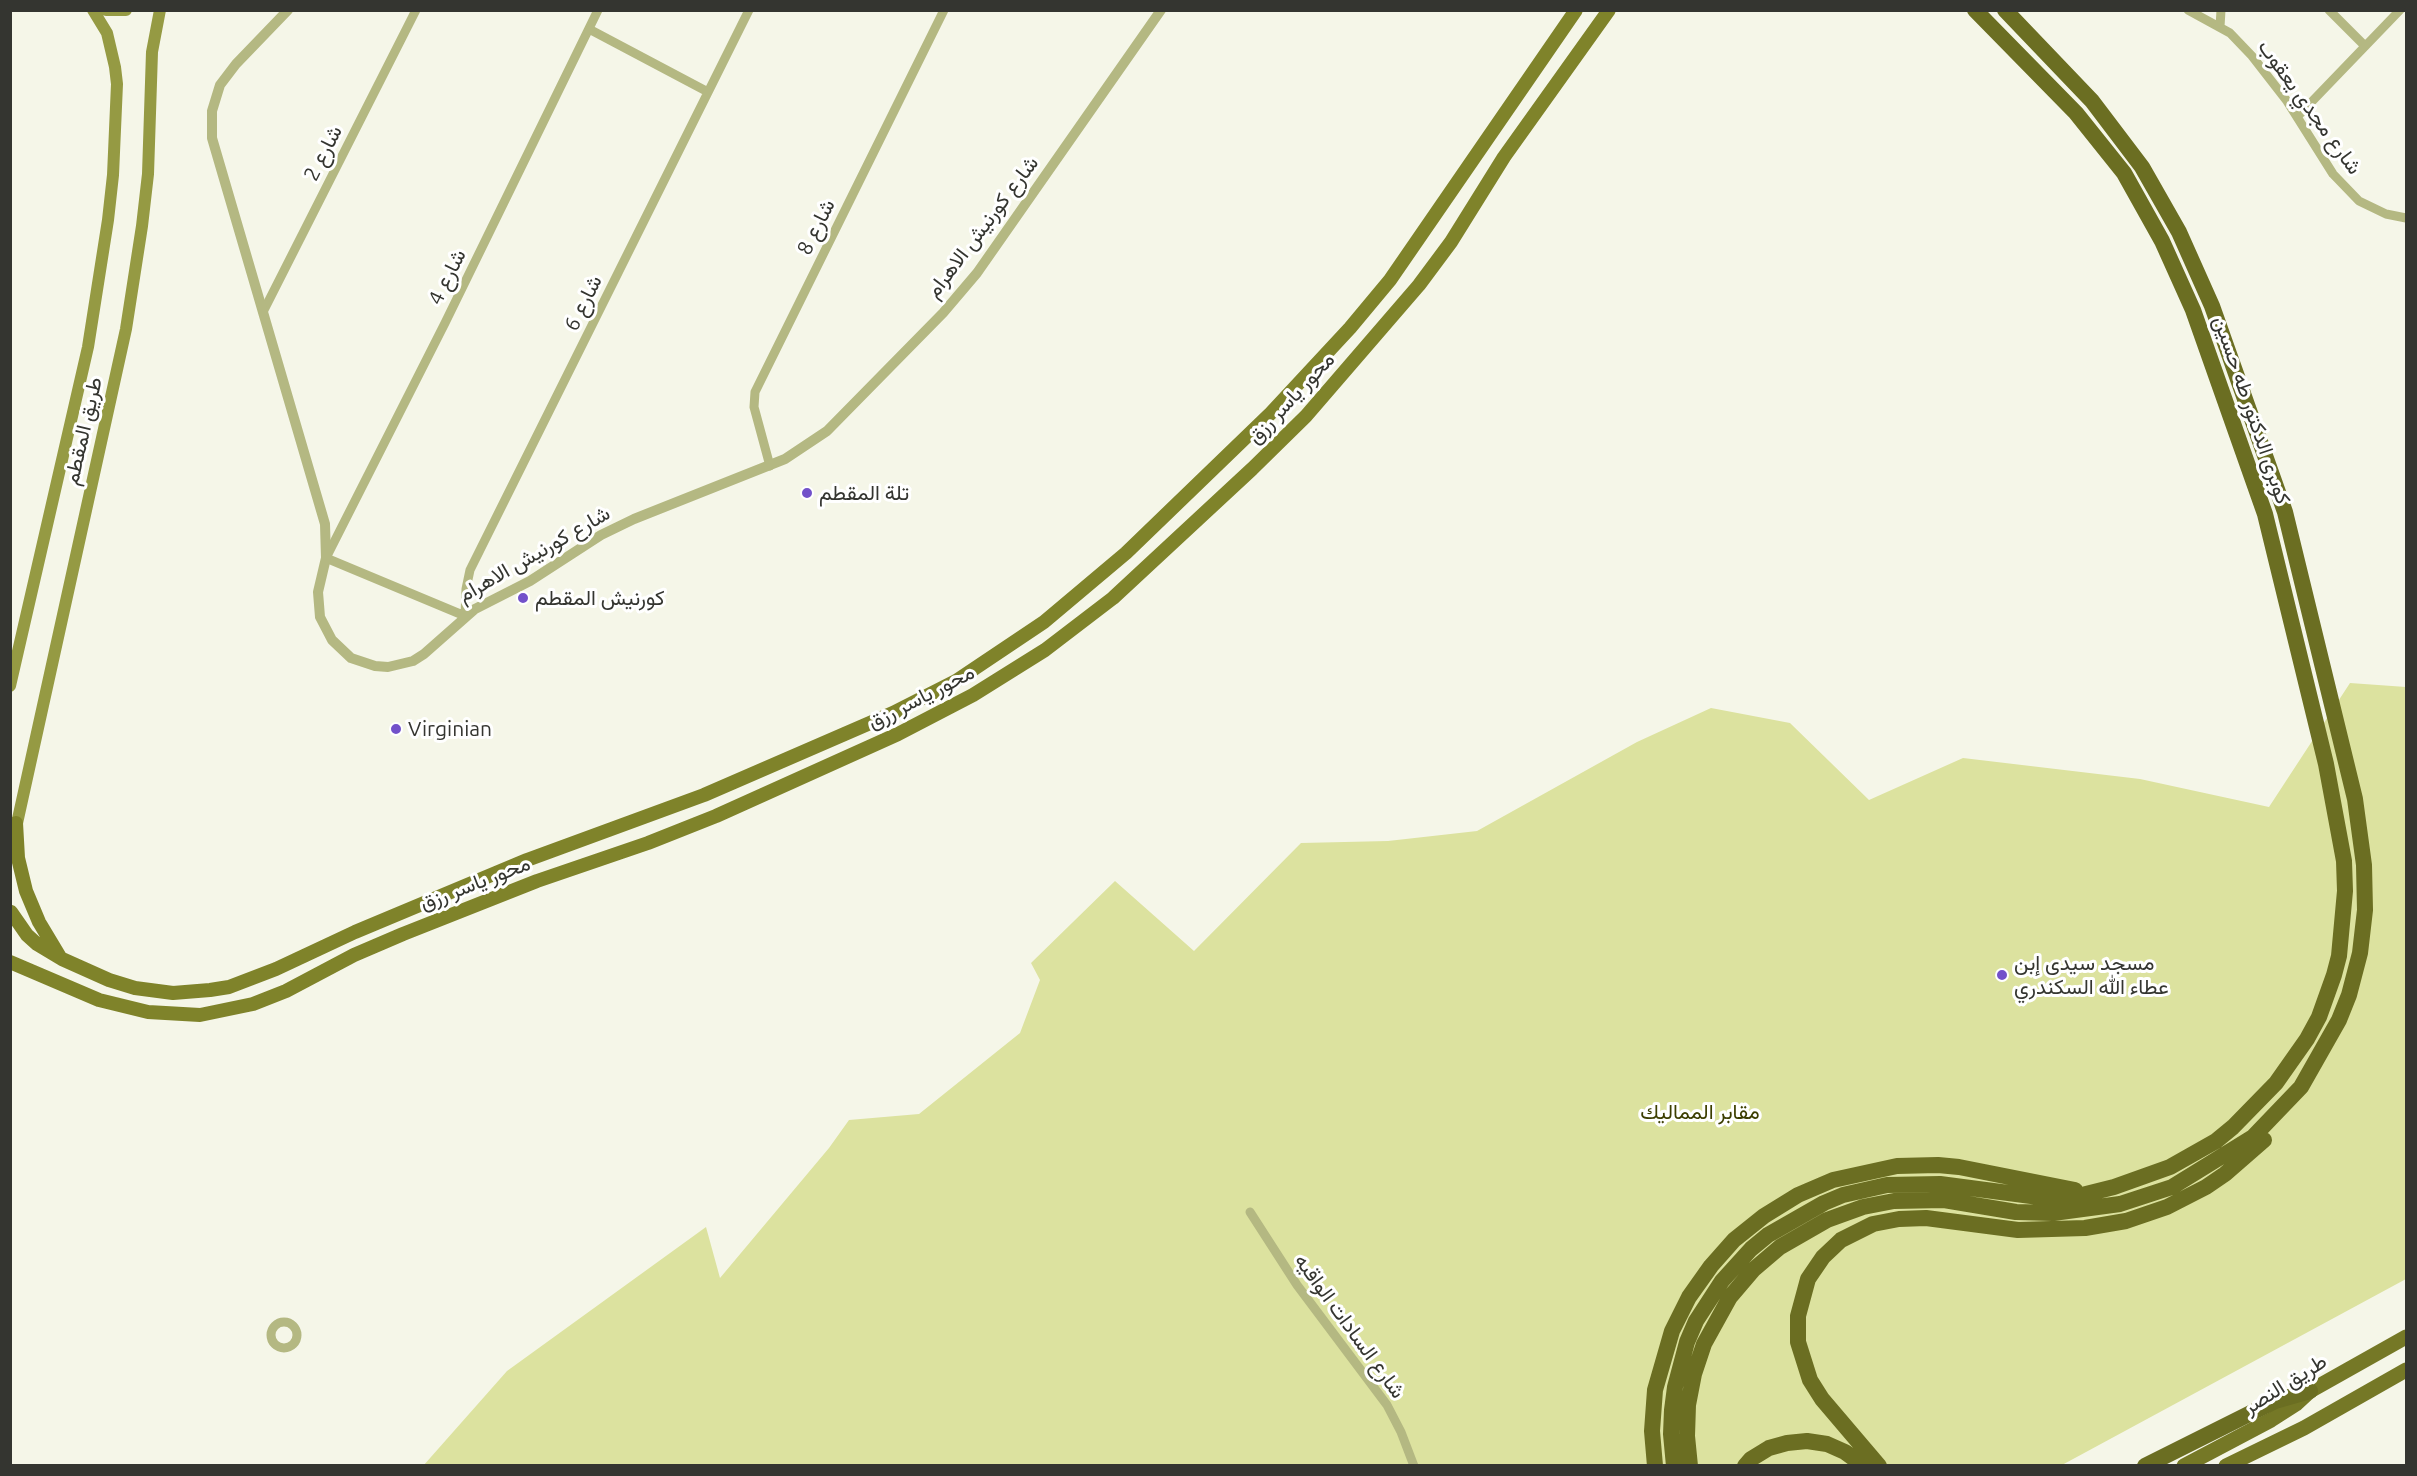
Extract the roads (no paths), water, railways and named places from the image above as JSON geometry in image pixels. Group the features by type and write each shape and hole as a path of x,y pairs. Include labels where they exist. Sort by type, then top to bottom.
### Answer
{"highway":[{"name":"كوبرى الدكتور طه حسين","path":"1674,1466 1671,1434 1675,1387 1683,1353 1696,1321 1722,1281 1751,1249 1787,1222 1843,1195 1887,1185 1941,1184 2054,1199 2082,1196 2152,1175 2200,1151 2241,1120 2276,1083 2307,1039 2328,997 2339,956 2345,891 2344,861 2334,799 2265,514 2182,282 2124,173 2076,113 1975,10"},
{"name":"كوبرى الدكتور طه حسين","path":"2005,10 2092,101 2142,167 2179,232 2212,306 2284,512 2355,799 2361,832 2365,894 2360,953 2349,995 2328,1043 2301,1087"},
{"path":"1690,1466 1687,1420 1691,1390 1698,1359 1711,1328 1741,1283 1766,1258 1794,1237 1844,1213 1894,1201 1944,1200 2016,1212 2053,1213 2099,1208 2136,1200 2172,1187 2240,1146 2271,1121 2301,1087"},
{"path":"1879,1466 1822,1400 1810,1380 1798,1342 1798,1316 1804,1290 1815,1267 1832,1248 1861,1228 1899,1219 1926,1218 2018,1230 2060,1230 2105,1226 2149,1214 2188,1197 2225,1174 2275,1127 2288,1111 2301,1087"},
{"path":"1655,1466 1652,1431 1655,1390 1665,1350 1676,1322 1689,1297 1721,1254 1749,1227 1772,1211 1833,1180 1877,1169 1918,1165 1959,1167 2056,1188 2097,1191"},
{"name":"طريق النصر","path":"2184,1466 2271,1420 2296,1404 2310,1391 2406,1337"},
{"name":"طريق النصر","path":"2226,1466 2304,1428 2406,1370"},
{"path":"2145,1466 2270,1403 2310,1391"},
{"path":"1745,1466 1751,1459 1769,1448 1787,1443 1807,1442 1827,1444 1845,1452 1864,1466"}],"main road":[{"name":"طريق المقطم","path":"10,686 88,347 108,220 113,175 116,75 107,33 93,10"},
{"path":"106,10 126,10"},
{"name":"طريق المقطم","path":"10,855 126,329 148,174 152,52 160,10"},
{"name":"محور ياسر رزق","path":"11,911 37,945 62,959 110,980 154,991 201,991 247,981 526,860 715,790 893,713 956,681 1044,622 1126,553 1271,413 1350,328 1403,262 1576,10"},
{"name":"محور ياسر رزق","path":"10,962 99,1000 148,1012 200,1015 253,1004 286,991 354,955 403,934 537,881 648,843 716,816 936,716 1001,679 1045,650 1113,598 1306,416 1397,313 1436,264 1504,157 1609,10"},
{"path":"16,824 18,858 26,891 39,922 62,959"},
{"path":"10,927 11,911"}],"street":[{"name":"شارع كورنيش الاهرام","path":"288,10 227,74 215,98 211,118 212,138 325,524 326,558 318,591 320,617 336,645 351,658 363,663 388,667 413,660 424,654 465,616 530,581 618,526 770,466 800,451 827,431 960,293 993,252 1161,10"},
{"name":"شارع 2","path":"262,312 416,10"},
{"name":"شارع 4","path":"326,558 445,323 598,10"},
{"name":"شارع 6","path":"465,616 466,589 470,570 749,10"},
{"name":"شارع 8","path":"770,466 754,407 755,392 944,10"},
{"name":"شارع مجدي يعقوب","path":"2188,10 2220,27 2238,41 2265,71 2333,174 2359,201 2386,214 2406,218"},
{"path":"2220,27 2221,10"},
{"path":"2329,10 2364,45"},
{"path":"2297,117 2400,10"},
{"path":"589,29 708,92"},
{"path":"326,558 465,616"},
{"name":"شارع السادات الواقيه","path":"1250,1212 1291,1277 1387,1406 1401,1432 1414,1466"}],"place":[{"name":"تلة المقطم","path":"807,493"},
{"name":"كورنيش المقطم","path":"523,598"},
{"name":"Virginian","path":"396,729"},
{"name":"مسجد سيدى إبن عطاء الله السكندري","path":"2002,975"}],"park label":[{"name":"مقابر المماليك","path":"1700,1112"}]}
